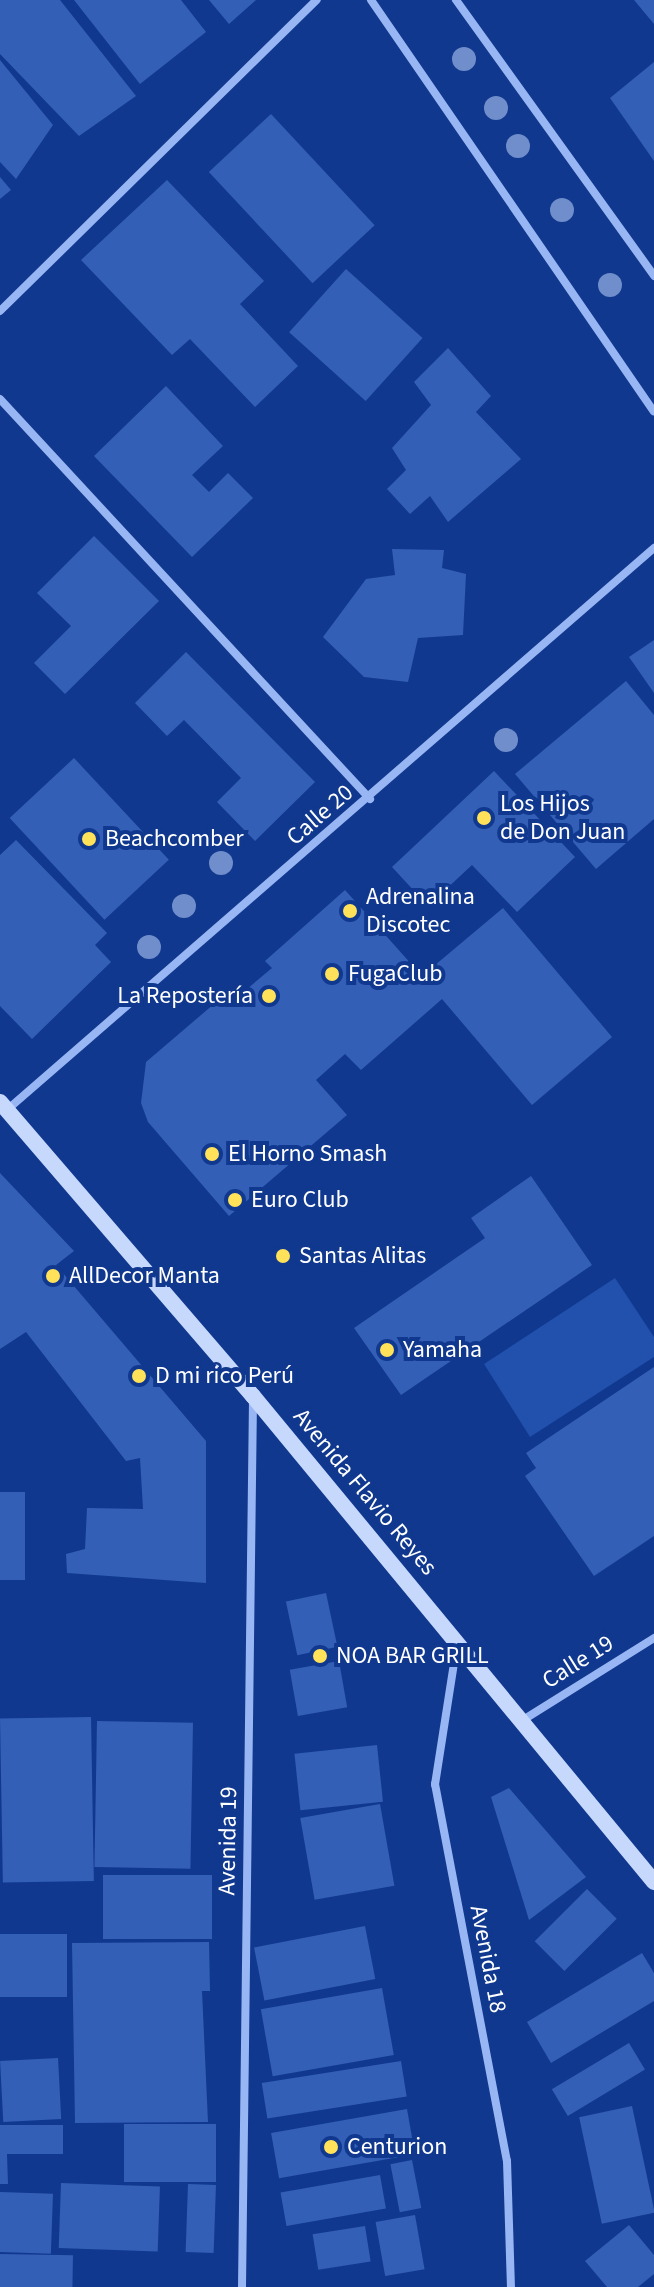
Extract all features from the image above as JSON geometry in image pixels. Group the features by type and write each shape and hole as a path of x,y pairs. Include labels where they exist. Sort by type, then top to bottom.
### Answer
{"street":[{"path":"0,311 317,0"},
{"path":"371,0 654,411"},
{"path":"456,0 654,276"},
{"path":"0,399 370,799"},
{"name":"Calle 20","path":"4,1106 370,799 654,548"},
{"name":"Avenida Flavio Reyes","path":"4,1106 458,1640 654,1882"},
{"name":"Avenida 19","path":"242,2287 253,1396"},
{"name":"Calle 19","path":"523,1720 654,1638"},
{"name":"Avenida 18","path":"458,1640 435,1784 507,2161 511,2287"}],"shaded area":[{"path":"615,1278 654,1337 654,1357 530,1437 484,1364"}],"building":[{"path":"0,0 60,0 136,96 79,136 0,54"},
{"path":"74,0 181,0 206,32 140,84"},
{"path":"209,0 256,0 229,24"},
{"path":"634,0 654,0 654,24"},
{"path":"0,60 53,125 16,179 0,162"},
{"path":"654,62 654,161 610,98"},
{"path":"271,114 375,225 312,283 209,172"},
{"path":"0,177 11,190 0,199"},
{"path":"167,180 264,281 240,304 298,366 255,407 190,339 172,355 81,260"},
{"path":"346,269 423,338 366,401 289,332"},
{"path":"448,348 491,396 476,412 521,459 448,522 430,496 410,514 387,489 406,470 392,448 431,405 414,382"},
{"path":"166,386 223,446 192,475 209,492 228,473 253,498 192,557 94,456"},
{"path":"94,536 159,601 65,694 34,663 71,626 37,593"},
{"path":"392,549 444,550 442,568 466,574 463,635 418,638 408,682 364,677 323,637 366,579 395,575"},
{"path":"654,640 654,693 629,657"},
{"path":"186,652 315,782 255,841 217,802 241,778 184,720 167,736 135,703"},
{"path":"626,681 654,715 654,819 596,869 515,774"},
{"name":"Beachcomber","path":"74,758 169,860 104,920 10,818"},
{"path":"494,771 575,857 517,912 472,865 428,906 392,867"},
{"path":"16,840 107,933 95,945 111,962 32,1039 0,1006 0,855"},
{"path":"345,890 422,976 503,908 612,1037 532,1105 442,999 361,1070 345,1054 316,1080 347,1115 229,1216 148,1122 141,1103 146,1062 235,986 241,994 272,968 265,961"},
{"path":"0,1173 74,1251 56,1265 206,1441 206,1583 67,1573 66,1554 85,1549 87,1508 143,1509 140,1458 126,1461 26,1332 0,1349"},
{"path":"531,1176 592,1265 401,1395 354,1328 485,1238 471,1218"},
{"path":"654,1367 654,1536 594,1576 525,1476 536,1468 526,1453"},
{"path":"0,1492 25,1492 25,1580 0,1580"},
{"path":"326,1593 337,1647 297,1655 286,1602"},
{"path":"339,1661 347,1707 298,1716 290,1670"},
{"path":"91,1717 94,1881 3,1883 0,1719"},
{"path":"97,1721 193,1723 190,1869 94,1867"},
{"path":"377,1745 383,1802 300,1810 294,1754"},
{"path":"509,1788 586,1877 529,1920 491,1797"},
{"path":"380,1804 394,1886 315,1900 300,1818"},
{"path":"103,1875 212,1875 212,1939 103,1939"},
{"path":"587,1889 617,1919 564,1971 535,1941"},
{"path":"365,1926 375,1979 264,2001 254,1948"},
{"path":"0,1934 67,1934 67,1997 0,1997"},
{"path":"209,1942 210,1991 202,1991 208,2122 75,2123 72,1943"},
{"path":"642,1953 654,1973 654,2001 551,2063 527,2022"},
{"path":"382,1988 394,2055 273,2076 261,2009"},
{"path":"629,2043 645,2070 568,2116 552,2089"},
{"path":"58,2058 61,2119 3,2122 0,2061"},
{"path":"401,2061 407,2097 267,2119 262,2083"},
{"path":"632,2106 654,2213 602,2224 579,2117"},
{"path":"407,2109 415,2154 279,2178 271,2133"},
{"path":"124,2124 216,2124 216,2182 124,2182"},
{"path":"0,2125 63,2125 63,2154 7,2154 8,2184 0,2184"},
{"path":"412,2160 421,2208 400,2212 390,2164"},
{"path":"380,2175 386,2208 286,2226 281,2193"},
{"path":"61,2183 160,2186 158,2251 59,2248"},
{"path":"188,2184 216,2185 214,2253 186,2252"},
{"path":"0,2192 53,2194 51,2254 0,2252"},
{"path":"415,2215 425,2269 385,2276 376,2222"},
{"path":"629,2225 654,2255 654,2274 638,2287 607,2287 585,2261"},
{"path":"365,2226 371,2262 318,2270 313,2234"},
{"path":"0,2254 73,2255 72,2287 0,2287"}],"place":[{"name":"Los Hijos de Don Juan","path":"484,818"},
{"name":"Beachcomber","path":"89,839"},
{"name":"Adrenalina Discotec","path":"350,911"},
{"name":"FugaClub","path":"332,974"},
{"name":"La Repostería","path":"269,996"},
{"name":"El Horno Smash","path":"212,1154"},
{"name":"Euro Club","path":"235,1200"},
{"name":"Santas Alitas","path":"283,1256"},
{"name":"AllDecor Manta","path":"53,1276"},
{"name":"Yamaha","path":"387,1350"},
{"name":"D mi rico Perú","path":"139,1376"},
{"name":"NOA BAR GRILL","path":"320,1656"},
{"name":"Centurion","path":"331,2147"}]}
